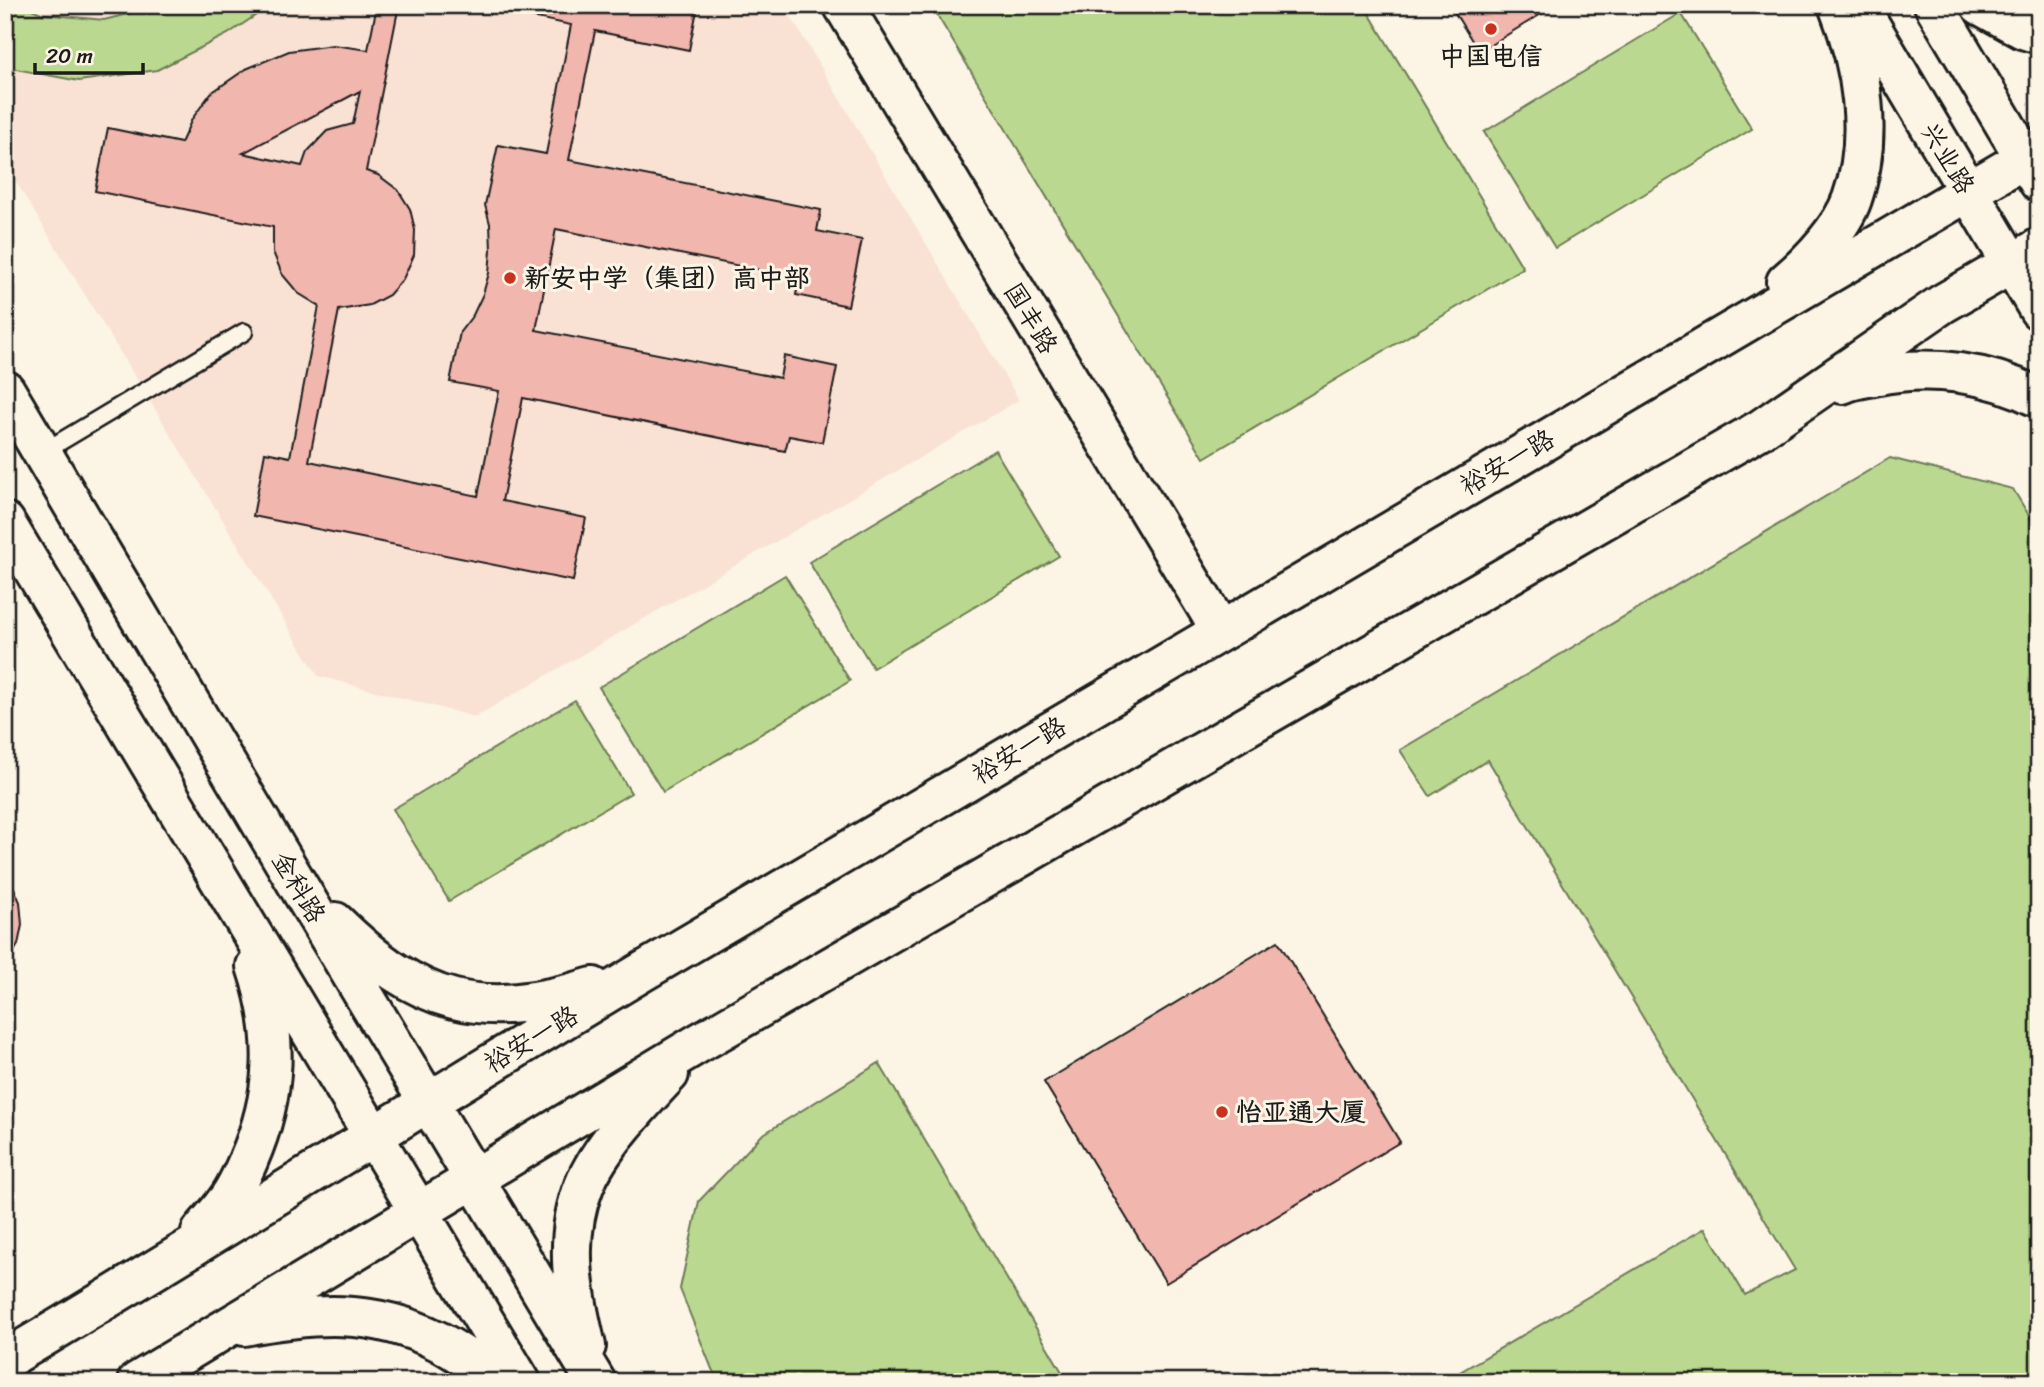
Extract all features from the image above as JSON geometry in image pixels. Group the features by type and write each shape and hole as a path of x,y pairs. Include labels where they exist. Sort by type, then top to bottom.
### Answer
{"main road":[{"name":"国丰路","path":"843,5 1220,631"},
{"path":"1712,341 1803,268 1832,233 1851,202 1862,164 1864,126 1858,75 1838,5"},
{"name":"兴业路","path":"1858,5 1968,191 2025,256 2039,310"},
{"path":"1934,5 2034,163"},
{"path":"1980,5 2023,29 2039,34"},
{"name":"裕安一路","path":"5,1360 179,1257 427,1101 642,971 1968,191 2034,163"},
{"path":"1761,429 1942,304 2025,256"},
{"path":"137,1382 699,1043 1846,382 1900,370 1953,371 2021,389 2039,398"},
{"name":"金科路","path":"5,390 595,1380"},
{"path":"5,522 521,1382"},
{"path":"299,887 361,947 390,970 425,991 467,1002 501,1006 537,1002 642,971"},
{"path":"179,1257 227,1202 259,1136 269,1101 272,1068 271,1026 262,986 237,911"},
{"path":"595,1380 576,1307 572,1271 577,1204 585,1182 611,1142 638,1108 699,1043"},
{"path":"222,1330 285,1318 320,1316 355,1316 385,1321 439,1342 500,1382"}],"lane":[{"path":"43,452 244,332"}],"shaded area":[{"name":"新安中学（集团）高中部","path":"5,5 784,5 1019,400 475,717 318,676 5,164"}],"green space":[{"path":"5,5 23,5 43,14 104,20 163,5 271,5 228,34 157,70 79,81 5,67"},
{"path":"931,5 1364,5 1523,268 1204,458"},
{"path":"1681,13 1752,129 1555,248 1484,132"},
{"path":"995,450 1059,556 873,668 809,562"},
{"path":"1890,458 2013,489 2039,532 2039,1382 1443,1382 1705,1228 1745,1295 1795,1270 1488,760 1430,796 1400,750"},
{"path":"785,575 850,681 663,792 599,687"},
{"path":"575,700 631,793 449,901 393,809"},
{"path":"879,1063 1068,1382 720,1382 712,1369 680,1289 699,1201 762,1135"}],"building":[{"path":"377,5 399,5 366,171 378,175 398,190 410,209 415,230 414,255 403,279 389,295 370,305 339,310 309,461 478,496 499,391 450,382 460,332 473,315 489,273 490,224 485,205 498,145 546,154 571,25 473,5 698,5 689,50 595,31 569,160 821,210 817,231 862,240 848,306 796,295 799,278 556,229 536,330 780,378 784,356 837,367 822,442 789,436 785,451 523,398 502,501 586,518 573,581 253,516 265,452 290,457 319,306 298,293 282,274 273,252 273,227 95,191 108,128 181,143 192,119 211,93 246,69 289,51 333,45 368,50","holes":["360,91 353,124 327,131 307,152 302,166 243,153"]},
{"name":"中国电信","path":"1450,5 1556,5 1479,52"},
{"path":"5,867 20,902 22,925 18,945 5,966"},
{"name":"怡亚通大厦","path":"1278,941 1400,1142 1166,1283 1044,1082"}],"place":[{"name":"中国电信","path":"1491,29"},
{"name":"新安中学（集团）高中部","path":"510,278"},
{"name":"怡亚通大厦","path":"1222,1112"}]}
